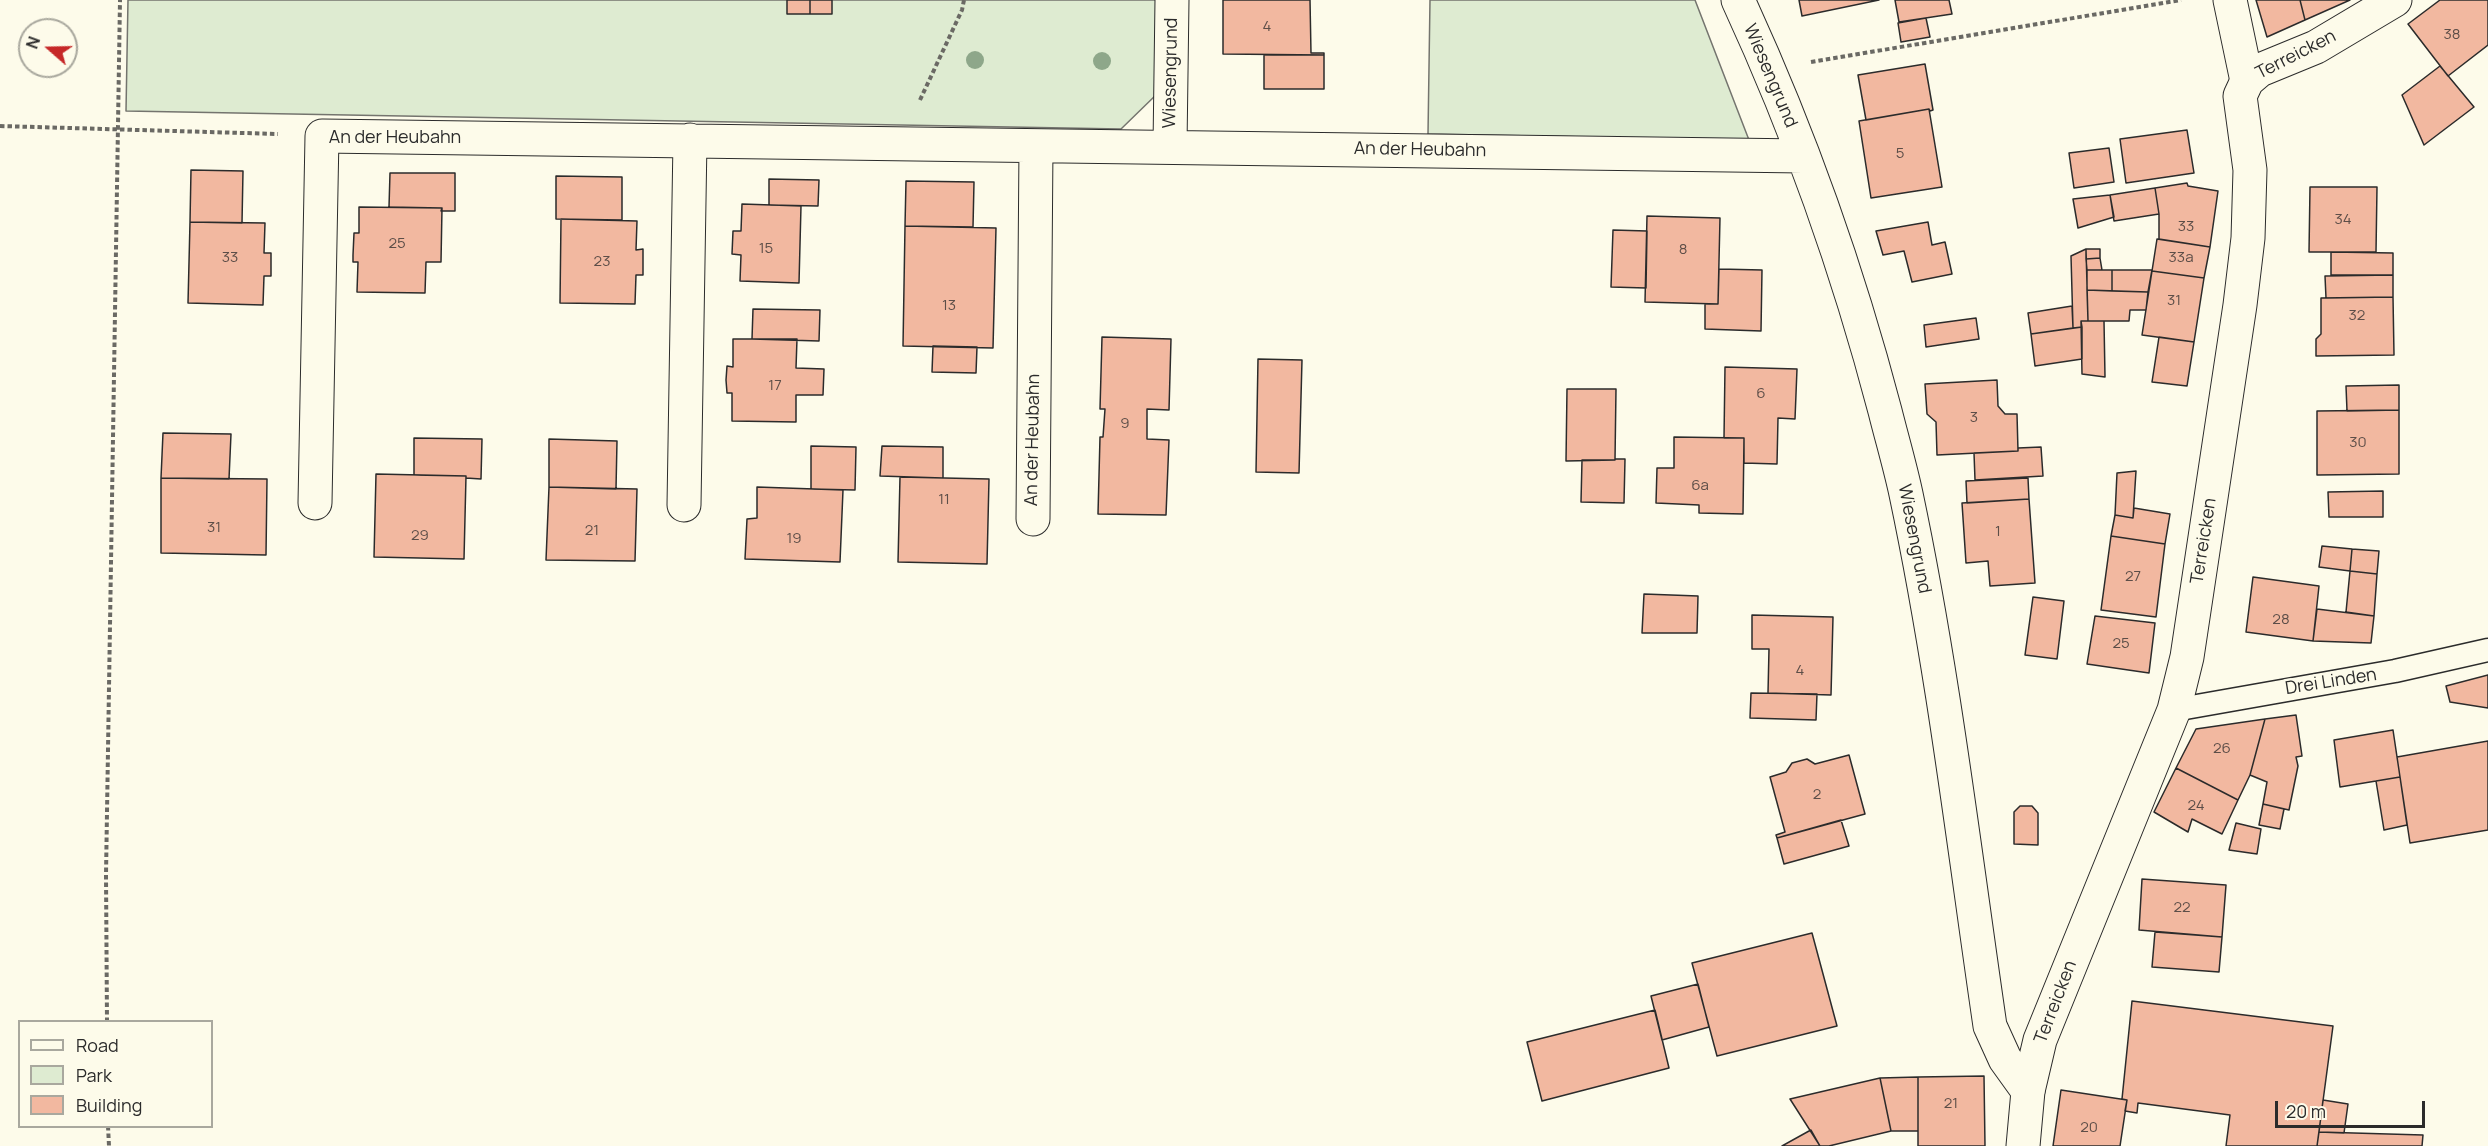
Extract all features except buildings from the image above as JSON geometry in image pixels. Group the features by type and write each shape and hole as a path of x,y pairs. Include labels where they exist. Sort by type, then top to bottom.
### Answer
{"street":[{"name":"Wiesengrund","path":"1170,146 1172,0"},
{"name":"Wiesengrund","path":"1738,0 1769,69 1803,156 1862,324 1906,492 1932,629 1990,1026 2005,1059 2028,1091"},
{"path":"2230,0 2247,81"},
{"name":"Terreicken","path":"2023,1146 2028,1091 2040,1040 2174,710 2187,657 2242,283 2250,203 2250,170 2240,96 2247,81 2260,70 2316,47 2395,0"},
{"name":"An der Heubahn","path":"315,503 322,136 912,142 1036,146 1803,156"},
{"path":"684,504 690,140"},
{"name":"An der Heubahn","path":"1033,519 1036,146"}],"lane":[{"name":"Drei Linden","path":"2174,710 2395,671 2488,650"}],"path":[{"path":"107,1020 106,875 120,0"},
{"path":"912,142 921,94 962,10 964,0"},
{"path":"1769,69 2181,0"},
{"path":"0,126 322,136"},
{"path":"108,1128 109,1146"}],"green space":[{"path":"128,0 1160,0 1159,92 1121,129 126,111"},
{"path":"1430,0 1695,0 1749,140 1428,134"}]}
